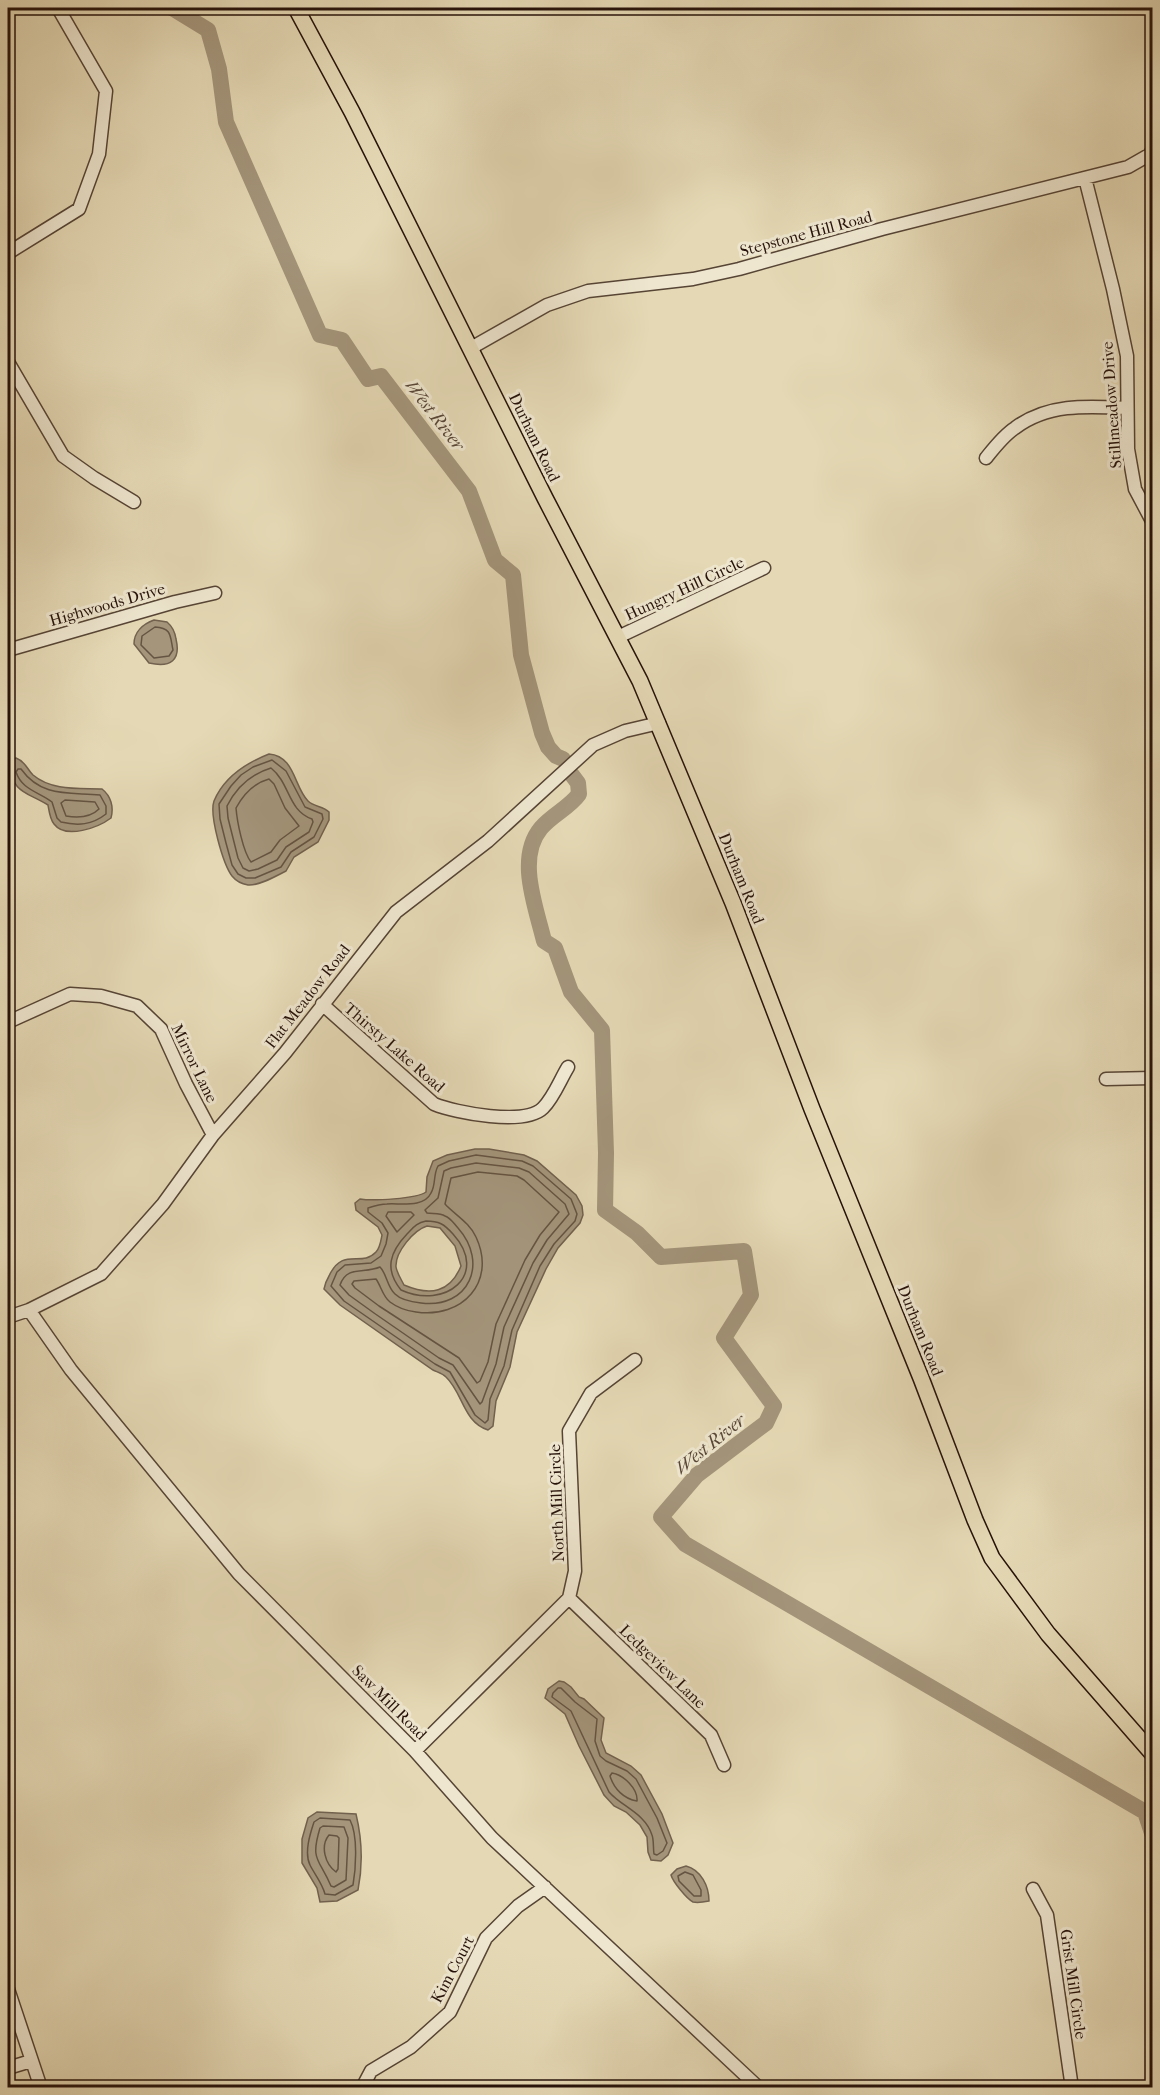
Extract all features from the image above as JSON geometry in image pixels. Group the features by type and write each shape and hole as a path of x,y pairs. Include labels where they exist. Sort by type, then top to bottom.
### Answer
{"main road":[{"name":"Durham Road","path":"296,8 352,112 545,498 618,637 659,723 733,903 812,1109 987,1548 1008,1583 1042,1627 1152,1753"}],"street":[{"path":"8,253 79,209 99,154 106,91 58,8"},
{"name":"Stepstone Hill Road","path":"471,348 547,305 588,291 693,279 739,269 1001,198 1128,167 1152,151"},
{"name":"Stillmeadow Drive","path":"1085,178 1127,356 1128,449 1135,489 1152,521"},
{"path":"8,362 63,456 134,502"},
{"path":"986,458 1015,428 1058,408 1089,406 1127,408"},
{"name":"Hungry Hill Circle","path":"618,637 764,568"},
{"name":"Highwoods Drive","path":"8,650 175,602 215,593"},
{"name":"Flat Meadow Road","path":"8,1317 29,1310 101,1274 163,1204 213,1135 285,1053 396,912 488,841 593,745 625,731 659,723"},
{"name":"Mirror Lane","path":"8,1022 70,994 101,996 137,1006 161,1029 213,1135"},
{"name":"Thirsty Lake Road","path":"322,1004 434,1104 447,1110 502,1116 532,1115 543,1108 567,1067"},
{"path":"1106,1079 1152,1078"},
{"name":"Saw Mill Road","path":"29,1310 71,1370 239,1574 415,1751 492,1838 759,2088"},
{"name":"North Mill Circle","path":"569,1598 575,1571 569,1431 591,1393 635,1360"},
{"path":"415,1751 569,1598"},
{"name":"Ledgeview Lane","path":"569,1598 711,1735 724,1765"},
{"name":"Kim Court","path":"362,2088 372,2071 411,2047 450,2012 486,1938 518,1906 545,1887"},
{"name":"Grist Mill Circle","path":"1033,1889 1047,1915 1072,2088"},
{"path":"8,1989 41,2088"},
{"path":"8,2068 31,2061"}],"water":[{"path":"154,620 167,622 174,632 177,652 173,661 169,663 149,663 134,644 140,629"},
{"path":"269,754 284,760 303,795 310,803 329,812 329,820 318,842 294,857 286,871 262,882 248,885 239,882 228,870 215,828 214,801 218,792 237,772"},
{"path":"16,758 24,763 33,775 49,784 66,788 102,789 111,802 111,818 99,825 74,832 59,829 52,820 48,805 22,790 13,780 10,760"},
{"path":"475,1149 489,1149 524,1155 537,1161 576,1195 582,1206 583,1215 580,1223 558,1248 517,1332 510,1367 496,1401 493,1426 488,1430 473,1421 452,1384 444,1376 340,1305 324,1289 334,1267 340,1262 370,1256 379,1246 382,1235 378,1227 356,1210 355,1203 360,1199 404,1198 426,1192 427,1177 433,1161 447,1155","holes":["427,1226 440,1228 455,1246 461,1266 456,1275 451,1282 438,1290 422,1290 404,1285 396,1267 402,1248 422,1228"]},
{"path":"559,1681 571,1687 579,1697 604,1718 601,1740 606,1753 631,1766 641,1775 662,1814 673,1843 668,1855 661,1861 651,1860 647,1837 640,1825 626,1812 614,1806 604,1795 565,1714 545,1698 548,1689"},
{"path":"317,1812 356,1814 361,1852 358,1890 337,1901 320,1902 317,1888 302,1863 302,1839 308,1818"},
{"path":"686,1866 696,1871 703,1879 708,1890 709,1901 693,1902 674,1882 671,1875 677,1869"}],"waterway":[{"name":"West River","path":"172,8 208,30 219,69 226,122 320,335 342,340 368,379 381,376 469,491 495,560 513,575 521,655 542,733 548,747 556,756 563,759"},
{"name":"West River","path":"572,775 578,783 579,794 541,828 534,840 530,854 530,883 544,941 555,948 571,992 602,1030 606,1153 605,1210 637,1233 661,1257 744,1251 751,1295 724,1338 774,1406 766,1423 697,1475 661,1517 685,1544 1145,1812 1152,1833"}]}
